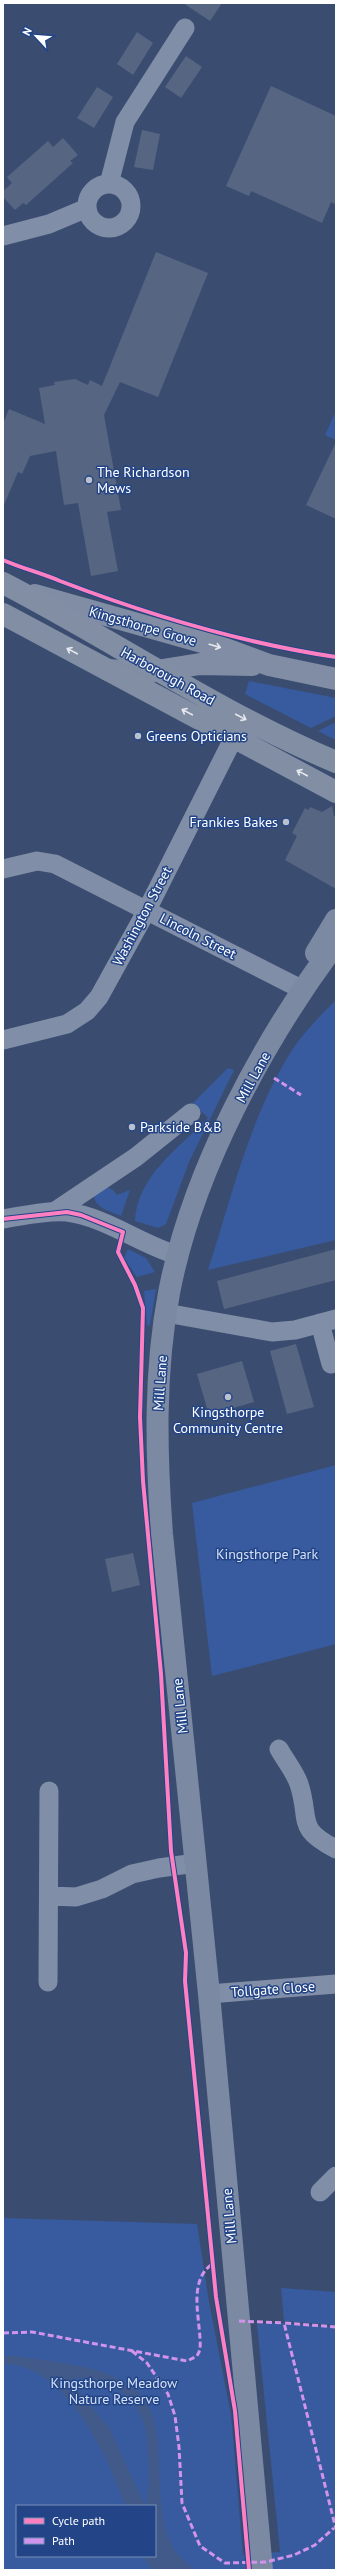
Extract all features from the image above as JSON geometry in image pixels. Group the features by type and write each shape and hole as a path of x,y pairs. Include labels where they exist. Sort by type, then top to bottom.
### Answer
{"highway":[{"name":"Harborough Road","path":"10,586 158,671 293,744 336,762"},
{"name":"Harborough Road","path":"3,614 336,792"}],"main road":[{"name":"Kingsthorpe Grove","path":"10,586 223,648 269,665 336,679"},
{"name":"Kingsthorpe Grove","path":"108,670 129,673 158,671 200,664 269,665"}],"street":[{"path":"109,184 125,122 185,28"},
{"path":"109,184 116,185 128,194 131,208 125,221 113,228 99,225 89,215 87,208 90,194 102,185 109,184"},
{"path":"3,236 49,224 87,208"},
{"name":"Washington Street","path":"3,1040 67,1024 87,1011 99,997 147,910 234,737"},
{"path":"293,744 336,771"},
{"name":"Lincoln Street","path":"3,869 45,861 147,910 298,988"},
{"path":"298,988 336,920"},
{"name":"Mill Lane","path":"262,2570 260,2527 159,1491 158,1396 166,1313 178,1255 198,1194 228,1124 298,988 336,943"},
{"path":"54,1212 136,1157 191,1113"},
{"path":"3,1219 54,1212 82,1215 160,1250 178,1255"},
{"path":"166,1313 272,1332 295,1330 328,1321 331,1364"},
{"path":"279,1748 299,1782 306,1826 316,1839 336,1849"},
{"path":"48,1982 49,1791"},
{"path":"49,1896 76,1897 102,1889 132,1874 159,1868 196,1863"},
{"name":"Tollgate Close","path":"209,1994 336,1984"},
{"path":"320,2192 336,2176"}],"green space":[{"path":"336,411 336,440 325,435"},
{"path":"249,681 336,698 336,716 311,728 245,694"},
{"path":"336,722 336,740 318,731"},
{"path":"336,1000 336,1240 208,1270 243,1157 253,1129 277,1075 292,1050 307,1030"},
{"path":"228,1068 234,1070 189,1162 166,1224 158,1228 135,1221 143,1190 151,1177 161,1164 208,1118 193,1103"},
{"path":"104,1186 113,1190 117,1195 130,1190 121,1216 104,1209 95,1200 94,1196"},
{"path":"128,1249 146,1258 155,1272 137,1277 124,1258"},
{"path":"156,1289 150,1325 147,1326 144,1291"},
{"name":"Kingsthorpe Park","path":"336,1465 336,1644 212,1676 192,1503"},
{"name":"Kingsthorpe Meadow Nature Reserve","path":"3,2218 197,2224 209,2302 231,2415 243,2555 280,2552 257,2324 284,2323 336,2327 336,2570 3,2570"},
{"path":"281,2288 336,2292 336,2325 284,2321"}],"shaded area":[{"path":"3,2356 15,2356 58,2362 100,2372 127,2383 145,2400 155,2423 161,2505 166,2531 177,2553 197,2570 152,2570 144,2557 156,2557 156,2505 145,2505 149,2474 147,2439 140,2413 134,2404 118,2389 108,2384 86,2378 75,2378 71,2381 110,2429 145,2505 126,2505 108,2463 81,2416 65,2395 46,2379 26,2368 3,2364"}],"building":[{"path":"183,3 222,3 210,21"},
{"path":"137,32 153,43 133,75 117,64"},
{"path":"186,56 202,67 181,98 165,87"},
{"path":"271,86 336,116 336,205 331,202 322,223 251,191 249,196 226,186"},
{"path":"97,87 113,97 94,128 77,118"},
{"path":"142,130 160,134 153,170 134,167"},
{"path":"63,138 78,155 70,161 73,163 26,205 23,203 15,210 3,197 3,191 12,183 7,177 48,141 53,147"},
{"path":"156,252 208,273 158,397 120,382 104,415 121,510 107,512 118,571 91,576 78,503 64,505 56,451 30,456 22,474 18,472 3,507 3,424 9,409 45,424 39,388 55,385 54,382 75,379 88,385 90,380 102,386"},
{"path":"336,442 336,519 306,505"},
{"path":"332,806 334,816 336,817 336,889 285,860 297,836 292,833 305,808 308,810 310,807 322,812"},
{"path":"336,1249 336,1280 224,1309 217,1281"},
{"path":"296,1344 314,1407 287,1414 270,1351"},
{"name":"Kingsthorpe Community Centre","path":"242,1361 254,1402 209,1415 197,1374"},
{"path":"133,1553 140,1585 112,1592 105,1559"}],"marked path":[{"path":"274,1078 301,1095"},
{"path":"3,2333 32,2332 187,2361 197,2356 200,2350 197,2292 199,2282 204,2272 212,2264"},
{"path":"239,2321 284,2323"},
{"path":"336,2327 284,2323 336,2529"},
{"path":"132,2351 147,2363 168,2394 175,2416 179,2447 182,2503 200,2546 225,2563 266,2562 294,2555 315,2545 334,2528"}],"cycle path":[{"path":"3,560 161,616 230,636 336,657"},
{"path":"3,1219 67,1212 81,1215 123,1232 118,1252 135,1285 143,1308 140,1417 143,1481 161,1674 171,1851 186,1953 185,1981 216,2297 235,2411 249,2570"}],"place":[{"name":"The Richardson Mews","path":"89,480"},
{"name":"Greens Opticians","path":"138,736"},
{"name":"Frankies Bakes","path":"286,822"},
{"name":"Parkside B&B","path":"132,1127"},
{"name":"Kingsthorpe Community Centre","path":"228,1397"}]}
